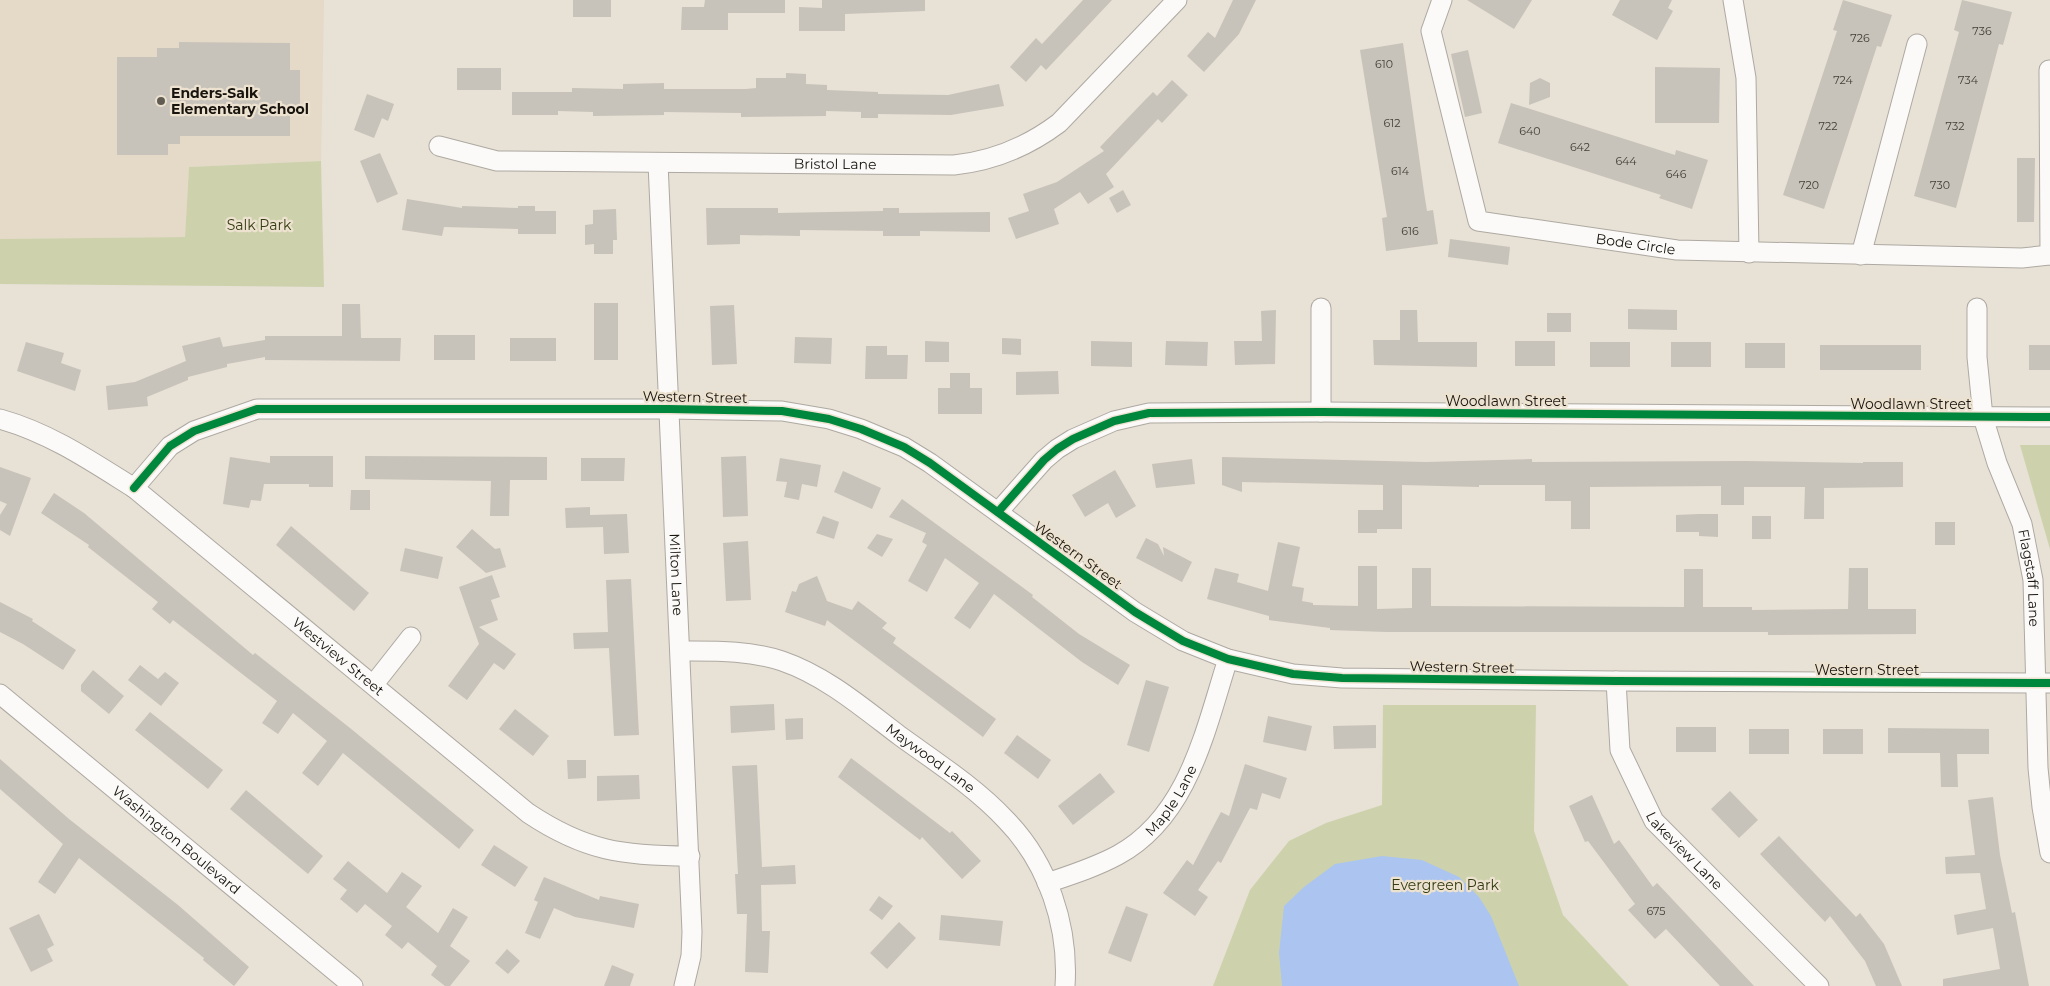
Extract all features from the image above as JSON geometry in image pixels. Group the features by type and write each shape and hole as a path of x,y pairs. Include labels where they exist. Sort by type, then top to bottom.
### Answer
{"street":[{"name":"Bode Circle","path":"1442,0 1431,30 1478,221 1677,250 2022,258 2050,255"},
{"path":"1733,0 1746,78 1749,253"},
{"name":"Bristol Lane","path":"439,146 497,161 954,165 998,157 1037,139 1059,123 1174,3"},
{"path":"1861,255 1917,44"},
{"path":"2049,70 2050,255"},
{"name":"Milton Lane","path":"658,163 690,856 691,956 684,986"},
{"path":"1321,308 1322,412"},
{"name":"Flagstaff Lane","path":"1977,308 1977,357 1983,416 1997,463 2022,524 2029,552 2042,683 2039,789 2050,853"},
{"name":"Western Street","path":"134,488 170,446 194,431 257,409 669,409 782,411 829,419 904,447 930,463 1135,612 1182,641 1228,658 1292,674 1314,677 1616,681 2042,683"},
{"name":"Woodlawn Street","path":"998,512 1044,460 1073,439 1114,422 1168,412 2050,417"},
{"name":"Westview Street","path":"0,419 24,426 71,448 134,488 374,684 528,813 549,827 576,841 600,849 646,855 690,856"},
{"path":"374,684 412,637"},
{"name":"Maywood Lane","path":"681,650 724,650 756,654 800,668 820,678 994,807 1022,838 1047,883 1060,924 1064,953 1064,986"},
{"name":"Maple Lane","path":"1047,883 1117,856 1150,831 1166,814 1189,774 1228,658"},
{"name":"Lakeview Lane","path":"1616,681 1620,750 1654,821 1819,986"},
{"name":"Washington Boulevard","path":"0,694 353,986"}],"shaded area":[{"name":"Enders-Salk Elementary School","path":"0,0 324,0 321,161 189,167 185,237 0,239"}],"green space":[{"name":"Salk Park","path":"321,161 324,287 0,284 0,239 185,237 189,167"},
{"path":"2020,445 2050,445 2050,549"},
{"name":"Evergreen Park","path":"1383,705 1536,705 1534,831 1563,915 1629,986 1213,986 1250,890 1289,841 1326,823 1382,805"}],"water":[{"path":"1382,856 1422,860 1459,877 1479,897 1491,916 1519,986 1282,986 1279,953 1284,906 1304,887 1335,864"}],"building":[{"path":"573,0 611,0 611,17 573,17"},
{"path":"705,0 785,0 785,13 728,13 728,30 681,30 682,7 704,7"},
{"path":"822,0 925,0 925,11 845,14 845,31 799,31 799,7 822,8"},
{"path":"1083,0 1112,0 1046,70 1041,65 1026,82 1010,67 1036,38 1042,44"},
{"path":"1233,0 1256,0 1239,34 1204,72 1187,56 1208,32 1215,38"},
{"path":"1467,0 1532,0 1514,29"},
{"path":"1620,0 1672,0 1668,8 1673,11 1657,40 1612,15"},
{"path":"1843,0 1892,15 1881,47 1877,46 1824,209 1783,195 1837,31 1833,30"},
{"path":"1962,0 2012,12 2003,45 1999,44 1956,208 1914,196 1959,32 1954,30"},
{"path":"179,42 290,43 290,70 300,70 300,108 290,108 290,136 180,136 180,144 168,144 168,155 117,155 117,57 157,57 157,48 179,48"},
{"path":"1403,43 1427,211 1433,210 1438,244 1386,251 1382,218 1387,217 1360,50"},
{"path":"1468,50 1482,113 1465,117 1451,54"},
{"path":"1655,67 1720,68 1719,123 1655,123"},
{"path":"457,68 501,68 501,90 457,90"},
{"path":"786,73 806,74 806,84 827,85 827,90 878,92 878,94 948,95 999,84 1004,106 951,115 878,114 878,118 861,118 861,112 826,111 826,116 741,117 741,113 664,112 664,115 593,116 593,112 558,111 558,115 512,115 512,92 572,92 572,88 623,89 623,84 664,83 664,89 746,89 756,88 756,78 786,78"},
{"path":"1540,78 1550,83 1550,97 1529,105 1530,83"},
{"path":"1172,80 1188,95 1162,123 1158,119 1106,174 1114,187 1088,204 1080,192 1054,209 1059,224 1016,239 1008,218 1029,211 1023,194 1057,182 1104,151 1100,147 1153,92 1157,96"},
{"path":"367,94 394,104 388,121 382,118 374,138 354,130"},
{"path":"1511,103 1675,155 1676,150 1708,160 1692,209 1659,198 1661,195 1498,143"},
{"path":"380,153 398,194 377,203 360,161"},
{"path":"2017,158 2035,158 2034,222 2017,222"},
{"path":"1123,190 1131,205 1117,213 1109,198"},
{"path":"407,199 462,208 462,206 518,208 518,206 535,206 535,211 556,211 556,234 518,234 518,229 444,227 442,236 402,230"},
{"path":"706,208 778,208 778,213 883,211 883,208 899,208 899,213 990,212 990,232 920,231 920,236 883,236 883,231 800,230 800,236 740,235 740,244 707,245"},
{"path":"616,209 617,240 613,240 613,254 594,254 594,244 585,245 585,225 593,224 593,210"},
{"path":"1450,239 1510,247 1508,265 1448,257"},
{"path":"594,303 618,303 618,360 594,360"},
{"path":"342,304 360,304 361,338 401,338 400,361 265,360 265,357 227,364 227,367 188,377 188,380 147,397 148,406 108,410 106,386 135,382 186,361 182,346 220,337 223,347 265,340 265,336 342,336"},
{"path":"734,305 737,364 712,365 710,306"},
{"path":"1628,309 1677,310 1677,330 1628,329"},
{"path":"1276,310 1275,364 1235,365 1234,341 1262,341 1261,311"},
{"path":"1400,310 1417,310 1418,342 1477,342 1477,367 1374,365 1373,340 1400,340"},
{"path":"1547,313 1571,313 1571,332 1547,332"},
{"path":"434,335 475,335 475,360 434,360"},
{"path":"795,337 832,338 831,364 794,363"},
{"path":"510,338 556,338 556,361 510,361"},
{"path":"1002,338 1021,339 1021,355 1002,354"},
{"path":"925,341 949,342 949,362 925,362"},
{"path":"1091,341 1132,342 1132,367 1091,366"},
{"path":"1166,341 1208,342 1207,366 1165,365"},
{"path":"1515,341 1555,341 1555,366 1515,366"},
{"path":"26,342 64,353 61,363 81,370 75,391 17,371"},
{"path":"1590,342 1630,342 1630,367 1590,367"},
{"path":"1671,342 1711,342 1711,367 1671,367"},
{"path":"1745,343 1785,343 1785,368 1745,368"},
{"path":"1820,345 1921,345 1921,370 1820,370"},
{"path":"2029,345 2050,345 2050,370 2029,370"},
{"path":"866,346 887,346 887,355 908,355 907,379 865,379"},
{"path":"1058,371 1059,394 1016,395 1016,372"},
{"path":"950,373 970,373 970,388 982,388 982,414 938,414 938,388 950,388"},
{"path":"270,456 333,456 333,487 309,487 309,484 264,484 261,501 251,500 249,508 223,504 230,457 270,463"},
{"path":"365,456 547,457 547,480 510,480 509,516 490,516 491,481 365,479"},
{"path":"746,456 748,516 723,517 721,457"},
{"path":"1222,457 1426,462 1532,459 1532,462 1903,462 1903,487 1824,488 1824,519 1804,519 1805,487 1744,487 1744,505 1721,505 1721,486 1590,487 1590,529 1571,529 1571,501 1545,501 1545,485 1479,485 1479,487 1402,485 1402,529 1377,529 1377,533 1358,533 1358,510 1383,510 1383,485 1242,482 1242,492 1222,485"},
{"path":"581,458 625,458 624,481 581,481"},
{"path":"780,458 821,465 817,487 802,484 799,500 784,497 787,482 776,481"},
{"path":"1192,459 1195,484 1156,488 1152,464"},
{"path":"0,467 31,478 10,536 0,530 0,515 7,504 0,501"},
{"path":"1115,470 1136,506 1116,518 1108,503 1085,517 1072,495"},
{"path":"843,471 881,488 872,509 834,492"},
{"path":"351,490 370,490 370,510 350,510"},
{"path":"54,493 84,513 253,655 255,653 350,728 474,830 459,849 343,753 318,786 302,773 327,741 293,713 278,734 262,723 277,701 173,620 170,624 152,609 158,602 88,547 89,545 41,513"},
{"path":"902,499 1033,595 1032,597 1079,634 1130,665 1118,685 1082,662 994,594 970,629 954,618 979,583 945,558 927,592 908,581 927,545 922,542 926,533 889,517"},
{"path":"590,507 590,515 627,514 629,553 604,554 603,527 566,528 565,508"},
{"path":"1718,514 1718,537 1699,536 1699,532 1676,532 1676,515"},
{"path":"823,516 839,522 834,539 816,533"},
{"path":"1752,516 1771,516 1771,539 1752,539"},
{"path":"1935,522 1955,522 1955,545 1935,545"},
{"path":"291,526 369,593 354,611 276,545"},
{"path":"472,529 495,549 500,548 506,567 486,573 456,547"},
{"path":"877,534 893,539 882,557 867,548"},
{"path":"1146,538 1158,544 1164,556 1163,547 1192,562 1182,582 1136,558"},
{"path":"748,541 751,600 726,601 723,543"},
{"path":"1278,542 1300,547 1292,586 1304,588 1302,601 1313,603 1313,605 1358,606 1358,566 1377,566 1377,609 1412,608 1412,568 1431,568 1431,606 1684,607 1684,569 1703,569 1703,607 1752,607 1752,610 1848,609 1849,568 1868,568 1868,609 1916,609 1916,634 1768,635 1768,632 1386,632 1330,630 1330,628 1269,620 1269,616 1207,599 1215,568 1239,574 1237,582 1268,591"},
{"path":"405,548 443,557 438,579 400,571"},
{"path":"492,575 500,597 491,600 498,620 479,627 516,654 504,670 494,663 467,700 448,686 479,644 459,587"},
{"path":"817,576 827,601 852,610 858,601 887,623 882,628 896,638 893,643 996,719 983,737 827,620 825,626 785,612 792,591 796,592 799,584"},
{"path":"631,579 639,735 614,736 609,648 574,649 573,633 608,632 606,580"},
{"path":"0,602 33,619 32,621 76,650 63,670 23,644 0,632"},
{"path":"140,665 158,679 165,672 179,683 161,706 128,680"},
{"path":"93,670 124,696 109,714 81,691 81,685"},
{"path":"1146,680 1169,687 1149,752 1127,745"},
{"path":"774,704 775,730 731,733 730,706"},
{"path":"515,709 549,736 533,756 499,729"},
{"path":"150,712 223,770 208,789 135,730"},
{"path":"1268,716 1312,726 1306,751 1263,742"},
{"path":"803,718 803,739 786,740 785,719"},
{"path":"1376,725 1376,748 1334,749 1333,726"},
{"path":"1676,727 1716,727 1716,752 1676,752"},
{"path":"1888,728 1989,729 1989,754 1957,754 1958,787 1941,787 1940,753 1888,753"},
{"path":"1749,729 1789,729 1789,754 1749,754"},
{"path":"1823,729 1863,729 1863,754 1823,754"},
{"path":"1017,735 1051,760 1038,779 1004,753"},
{"path":"851,758 950,833 952,831 981,861 962,879 922,837 920,840 838,777"},
{"path":"0,759 69,819 178,905 249,967 234,986 203,960 204,958 79,858 55,894 38,882 63,844 0,789"},
{"path":"567,760 586,760 586,778 568,779"},
{"path":"1245,764 1287,778 1280,799 1262,793 1257,810 1250,808 1221,863 1218,861 1198,890 1208,897 1195,916 1163,893 1187,860 1193,865 1221,812 1229,816"},
{"path":"757,765 762,867 795,865 796,884 761,885 762,931 770,931 768,973 745,972 747,914 737,914 735,874 738,874 732,766"},
{"path":"1100,773 1115,792 1073,825 1058,806"},
{"path":"639,775 640,799 597,801 597,776"},
{"path":"246,790 323,856 308,874 230,809"},
{"path":"1730,791 1758,820 1739,838 1711,809"},
{"path":"1592,795 1614,844 1619,840 1653,887 1657,883 1754,986 1720,986 1666,929 1655,939 1628,910 1635,904 1588,841 1585,842 1569,806"},
{"path":"1993,797 2000,855 2012,913 2015,912 2029,986 1943,986 1943,979 2000,969 1993,928 1957,935 1954,915 1986,909 1980,873 1946,874 1945,857 1975,855 1968,800"},
{"path":"1779,836 1856,917 1860,913 1884,944 1902,986 1876,986 1865,961 1830,916 1825,922 1760,854"},
{"path":"494,845 528,867 515,887 481,865"},
{"path":"348,861 387,893 402,872 422,886 406,907 438,933 453,908 468,917 450,946 470,961 450,986 445,986 431,975 437,966 408,942 402,949 385,935 392,926 365,904 357,913 340,899 347,890 333,879"},
{"path":"544,877 599,900 600,896 639,904 634,928 575,917 554,908 540,939 525,933 538,902 534,900"},
{"path":"879,896 893,906 882,920 869,910"},
{"path":"1126,906 1148,914 1131,962 1108,953"},
{"path":"39,914 54,945 47,949 53,961 31,972 9,928"},
{"path":"941,915 1003,921 1000,946 939,940"},
{"path":"899,922 916,938 887,969 870,953"},
{"path":"507,949 520,961 508,974 495,963"},
{"path":"612,965 634,974 630,986 604,986"}],"cycle path":[{"path":"134,488 170,446 194,431 257,409 669,409 782,411 829,419 861,429 904,447 930,463 1135,612 1183,641 1228,659 1293,674 1342,678 2050,683"},
{"path":"998,512 1044,460 1057,449 1073,439 1114,421 1149,413 1321,412 2050,417"}],"place":[{"name":"Enders-Salk Elementary School","path":"161,101"}]}
